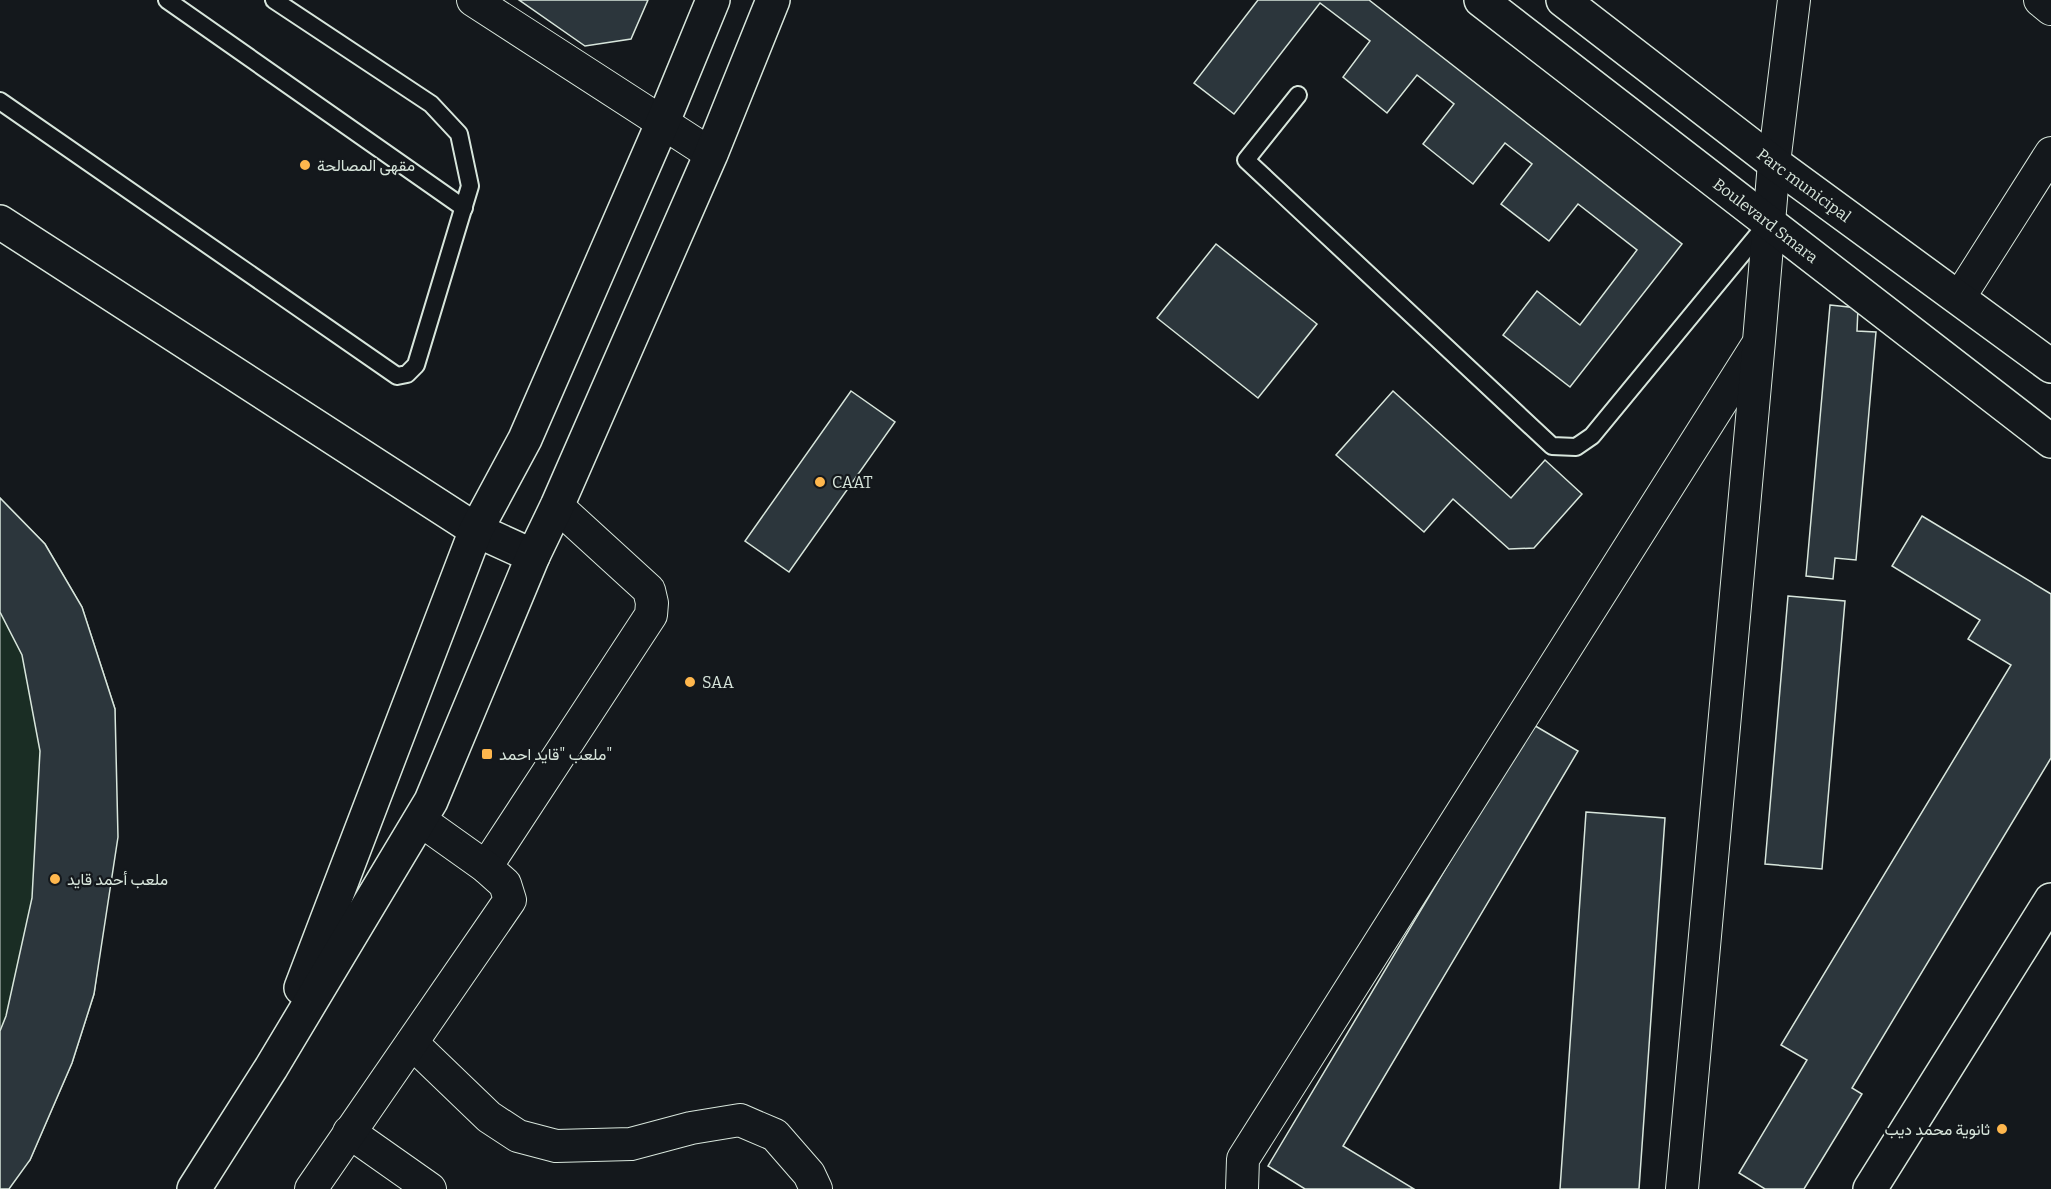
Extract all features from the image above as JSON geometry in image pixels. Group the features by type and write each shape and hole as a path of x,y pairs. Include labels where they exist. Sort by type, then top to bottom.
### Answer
{"main road":[{"path":"271,1068 476,530 525,439 662,124 713,0"},
{"path":"194,1189 271,1068 431,801 533,556 711,154 773,0"},
{"name":"Boulevard Smara","path":"1481,0 2051,441"},
{"name":"Parc municipal","path":"1563,0 1774,163 2051,366"},
{"path":"0,222 476,530 533,556"},
{"path":"1870,1189 2051,900"}],"street":[{"path":"473,0 711,154"},
{"path":"1682,1189 1774,163 1794,0"},
{"path":"2040,0 2051,9"},
{"path":"1959,298 2051,153"},
{"path":"1242,1189 1244,1159 1759,341"},
{"path":"486,867 651,615 652,603 649,590 557,506"},
{"path":"311,1189 510,900 506,884 420,820"},
{"path":"412,1042 489,1117 518,1136 556,1146 631,1144 691,1128 740,1120 775,1135 809,1174 816,1189"},
{"path":"349,1132 430,1189"}],"lane":[{"path":"167,0 464,208"},
{"path":"0,101 397,376 407,374 416,365 470,186 459,134 431,104 274,0"},
{"path":"1298,95 1246,160 1552,446 1576,447 1592,436 1769,221"}],"green space":[{"name":"ملعب أحمد قايد","path":"0,498 45,544 82,607 115,709 104,920 94,994 72,1063 30,1160 0,1189"}],"building":[{"path":"519,0 648,0 631,39 585,46"},
{"path":"1258,0 1369,0 1682,244 1570,387 1503,335 1537,291 1580,325 1637,250 1578,204 1549,241 1501,204 1532,164 1505,143 1473,184 1423,144 1454,104 1417,75 1387,113 1343,77 1370,41 1320,3 1234,114 1194,83"},
{"path":"1216,244 1317,324 1258,398 1157,318"},
{"path":"1830,305 1858,308 1857,331 1876,332 1856,560 1835,558 1833,579 1806,576"},
{"name":"CAAT","path":"851,391 895,422 789,572 745,541"},
{"path":"1393,391 1511,498 1545,460 1582,494 1534,548 1509,549 1453,499 1424,532 1336,455"},
{"name":"ملعب أحمد قايد","path":"0,498 45,544 82,607 115,709 118,837 94,994 72,1063 30,1160 9,1189 0,1189 0,1031 6,1016 32,898 40,751 22,655 0,612"},
{"path":"1922,516 2051,594 2051,758 1852,1088 1862,1094 1804,1189 1765,1189 1739,1173 1807,1060 1781,1045 2011,665 1968,639 1980,620 1892,566"},
{"path":"1788,596 1845,601 1822,869 1765,864"},
{"path":"1532,724 1578,751 1343,1146 1414,1189 1305,1189 1268,1166"},
{"path":"1586,812 1665,818 1639,1189 1560,1189"}],"place":[{"name":"مقهى المصالحة","path":"305,165"},
{"name":"CAAT","path":"820,482"},
{"name":"SAA","path":"690,682"},
{"name":"ملعب \"قايد احمد\"","path":"487,754"},
{"name":"ملعب أحمد قايد","path":"55,879"},
{"name":"ثانوية محمد ديب","path":"2002,1129"}]}
